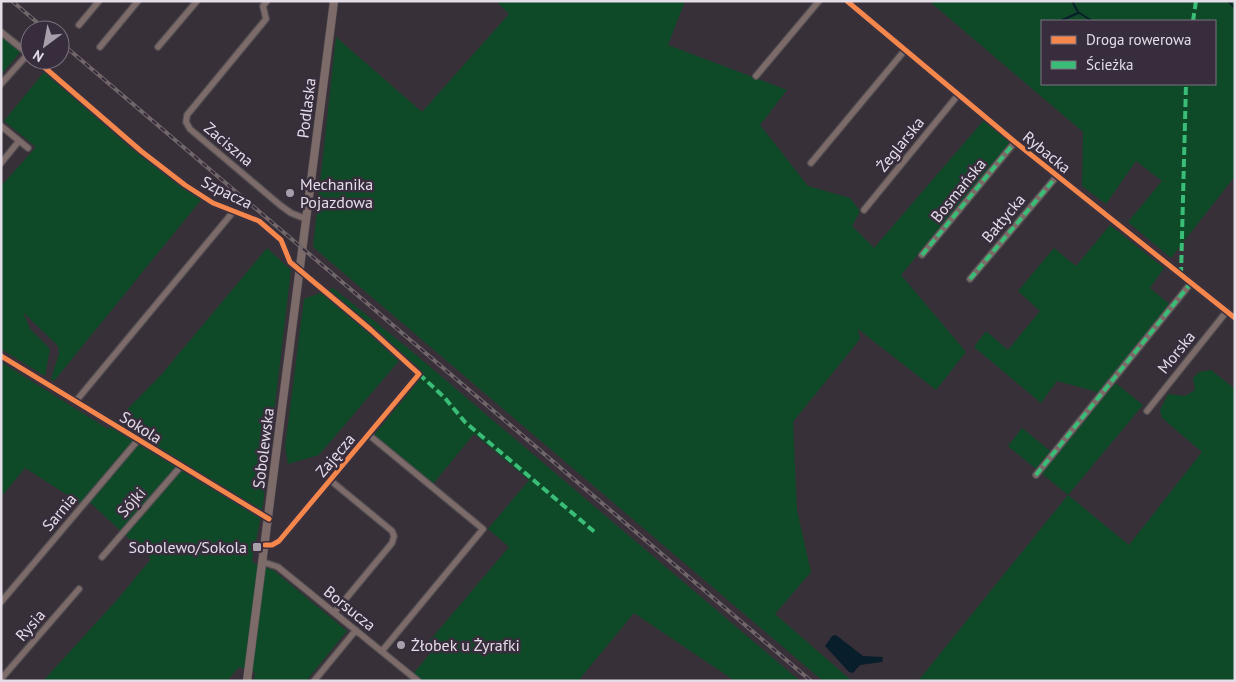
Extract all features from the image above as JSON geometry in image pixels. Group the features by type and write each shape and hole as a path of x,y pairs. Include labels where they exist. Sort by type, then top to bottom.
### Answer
{"street":[{"path":"79,25 99,1"},
{"path":"100,47 138,1"},
{"path":"158,47 197,1"},
{"name":"Zaciszna","path":"267,1 263,6 266,19 187,115 186,122 190,129 282,206 306,219"},
{"name":"Podlaska","path":"306,219 334,1"},
{"path":"756,76 818,1"},
{"name":"Rybacka","path":"847,1 1014,142 1235,318"},
{"path":"1,32 20,48"},
{"path":"811,163 905,50"},
{"path":"1,84 20,64"},
{"name":"Szpacza","path":"48,70 141,151 185,185 213,203 259,222 266,227 280,240 290,262 300,268 419,374"},
{"name":"Żeglarska","path":"864,210 958,95"},
{"path":"1,126 28,148"},
{"path":"1,163 20,141"},
{"name":"Bosmańska","path":"922,255 1014,142"},
{"name":"Bałtycka","path":"970,279 1056,176"},
{"path":"76,401 233,212"},
{"name":"Sobolewska","path":"247,681 306,219"},
{"path":"1036,475 1191,283"},
{"name":"Morska","path":"1146,411 1227,311"},
{"name":"Sokola","path":"1,356 268,519"},
{"name":"Zajęcza","path":"265,545 272,545 279,541 419,374"},
{"name":"Zajęcza","path":"369,435 483,529 382,651"},
{"name":"Sarnia","path":"1,602 138,440"},
{"name":"Sójki","path":"102,557 181,466"},
{"path":"330,480 392,531 394,536 392,543 334,613"},
{"name":"Borsucza","path":"263,562 278,567 418,681"},
{"name":"Rysia","path":"1,679 79,589"},
{"path":"314,681 356,630"}],"green space":[{"path":"496,1 685,1 668,45 787,90 760,125 808,186 850,198 860,211 852,226 874,248 984,120 1011,141 901,275 966,352 936,390 858,329 860,339 793,422 797,510 811,572 775,614 852,681 823,681 313,247 336,37 422,112 509,14"},
{"path":"929,1 1235,1 1235,176 1171,258 1128,222 1162,181 1136,161 1106,204 1082,186 1083,132"},
{"path":"1,36 20,52 1,75"},
{"path":"44,72 132,149 201,200 54,381 51,379 59,354 58,346 23,312 30,329 50,349 45,376 1,349 1,186 36,147 4,121"},
{"path":"1110,225 1164,268 1150,288 1174,308 1114,382 1143,405 1068,495 1008,446 1022,428 1055,455 1102,397 1094,391 1057,381 1041,403 974,347 986,331 1008,350 1040,311 1018,291 1054,248 1076,266"},
{"path":"267,248 291,270 263,505 252,561 257,565 273,570 347,631 306,681 254,681 255,672 239,667 227,681 43,681 116,601 151,559 85,498 80,503 25,468 1,497 1,362 108,429 161,375"},
{"path":"333,288 409,349 800,681 735,681 634,613 578,681 407,681 432,651 426,645 509,547 488,529 529,480 474,434 433,484 374,435 424,374 404,355 319,455 288,464 285,447 304,299"},
{"path":"1211,370 1235,389 1235,681 918,681 1068,495 1129,545 1202,452 1162,418 1160,410 1168,394 1185,396 1195,390 1193,378 1199,372"}],"water":[{"path":"836,635 863,656 883,657 882,662 860,665 853,673 849,672 825,646 832,636"}],"waterway":[{"path":"1072,1 1078,12 1090,20"},
{"path":"1228,1 1235,8"},
{"path":"1062,20 1078,13"}],"railway":[{"path":"12,1 34,20"},
{"path":"70,51 811,681"}],"marked path":[{"path":"1193,20 1196,1"},
{"path":"1181,275 1186,85"},
{"path":"922,255 1015,142"},
{"path":"970,279 1057,176"},
{"path":"1036,475 1191,283"},
{"path":"419,374 444,397 465,422 597,534"}],"cycle path":[{"path":"847,1 1015,142 1235,318"},
{"path":"48,70 141,151 185,185 213,203 259,221 281,240 290,262 371,330 419,374 279,541 272,545 265,545"},
{"path":"1,356 269,519"}],"place":[{"name":"Mechanika Pojazdowa","path":"290,193"},
{"name":"Sobolewo/Sokola","path":"257,547"},
{"name":"Żłobek u Żyrafki","path":"401,645"}]}
